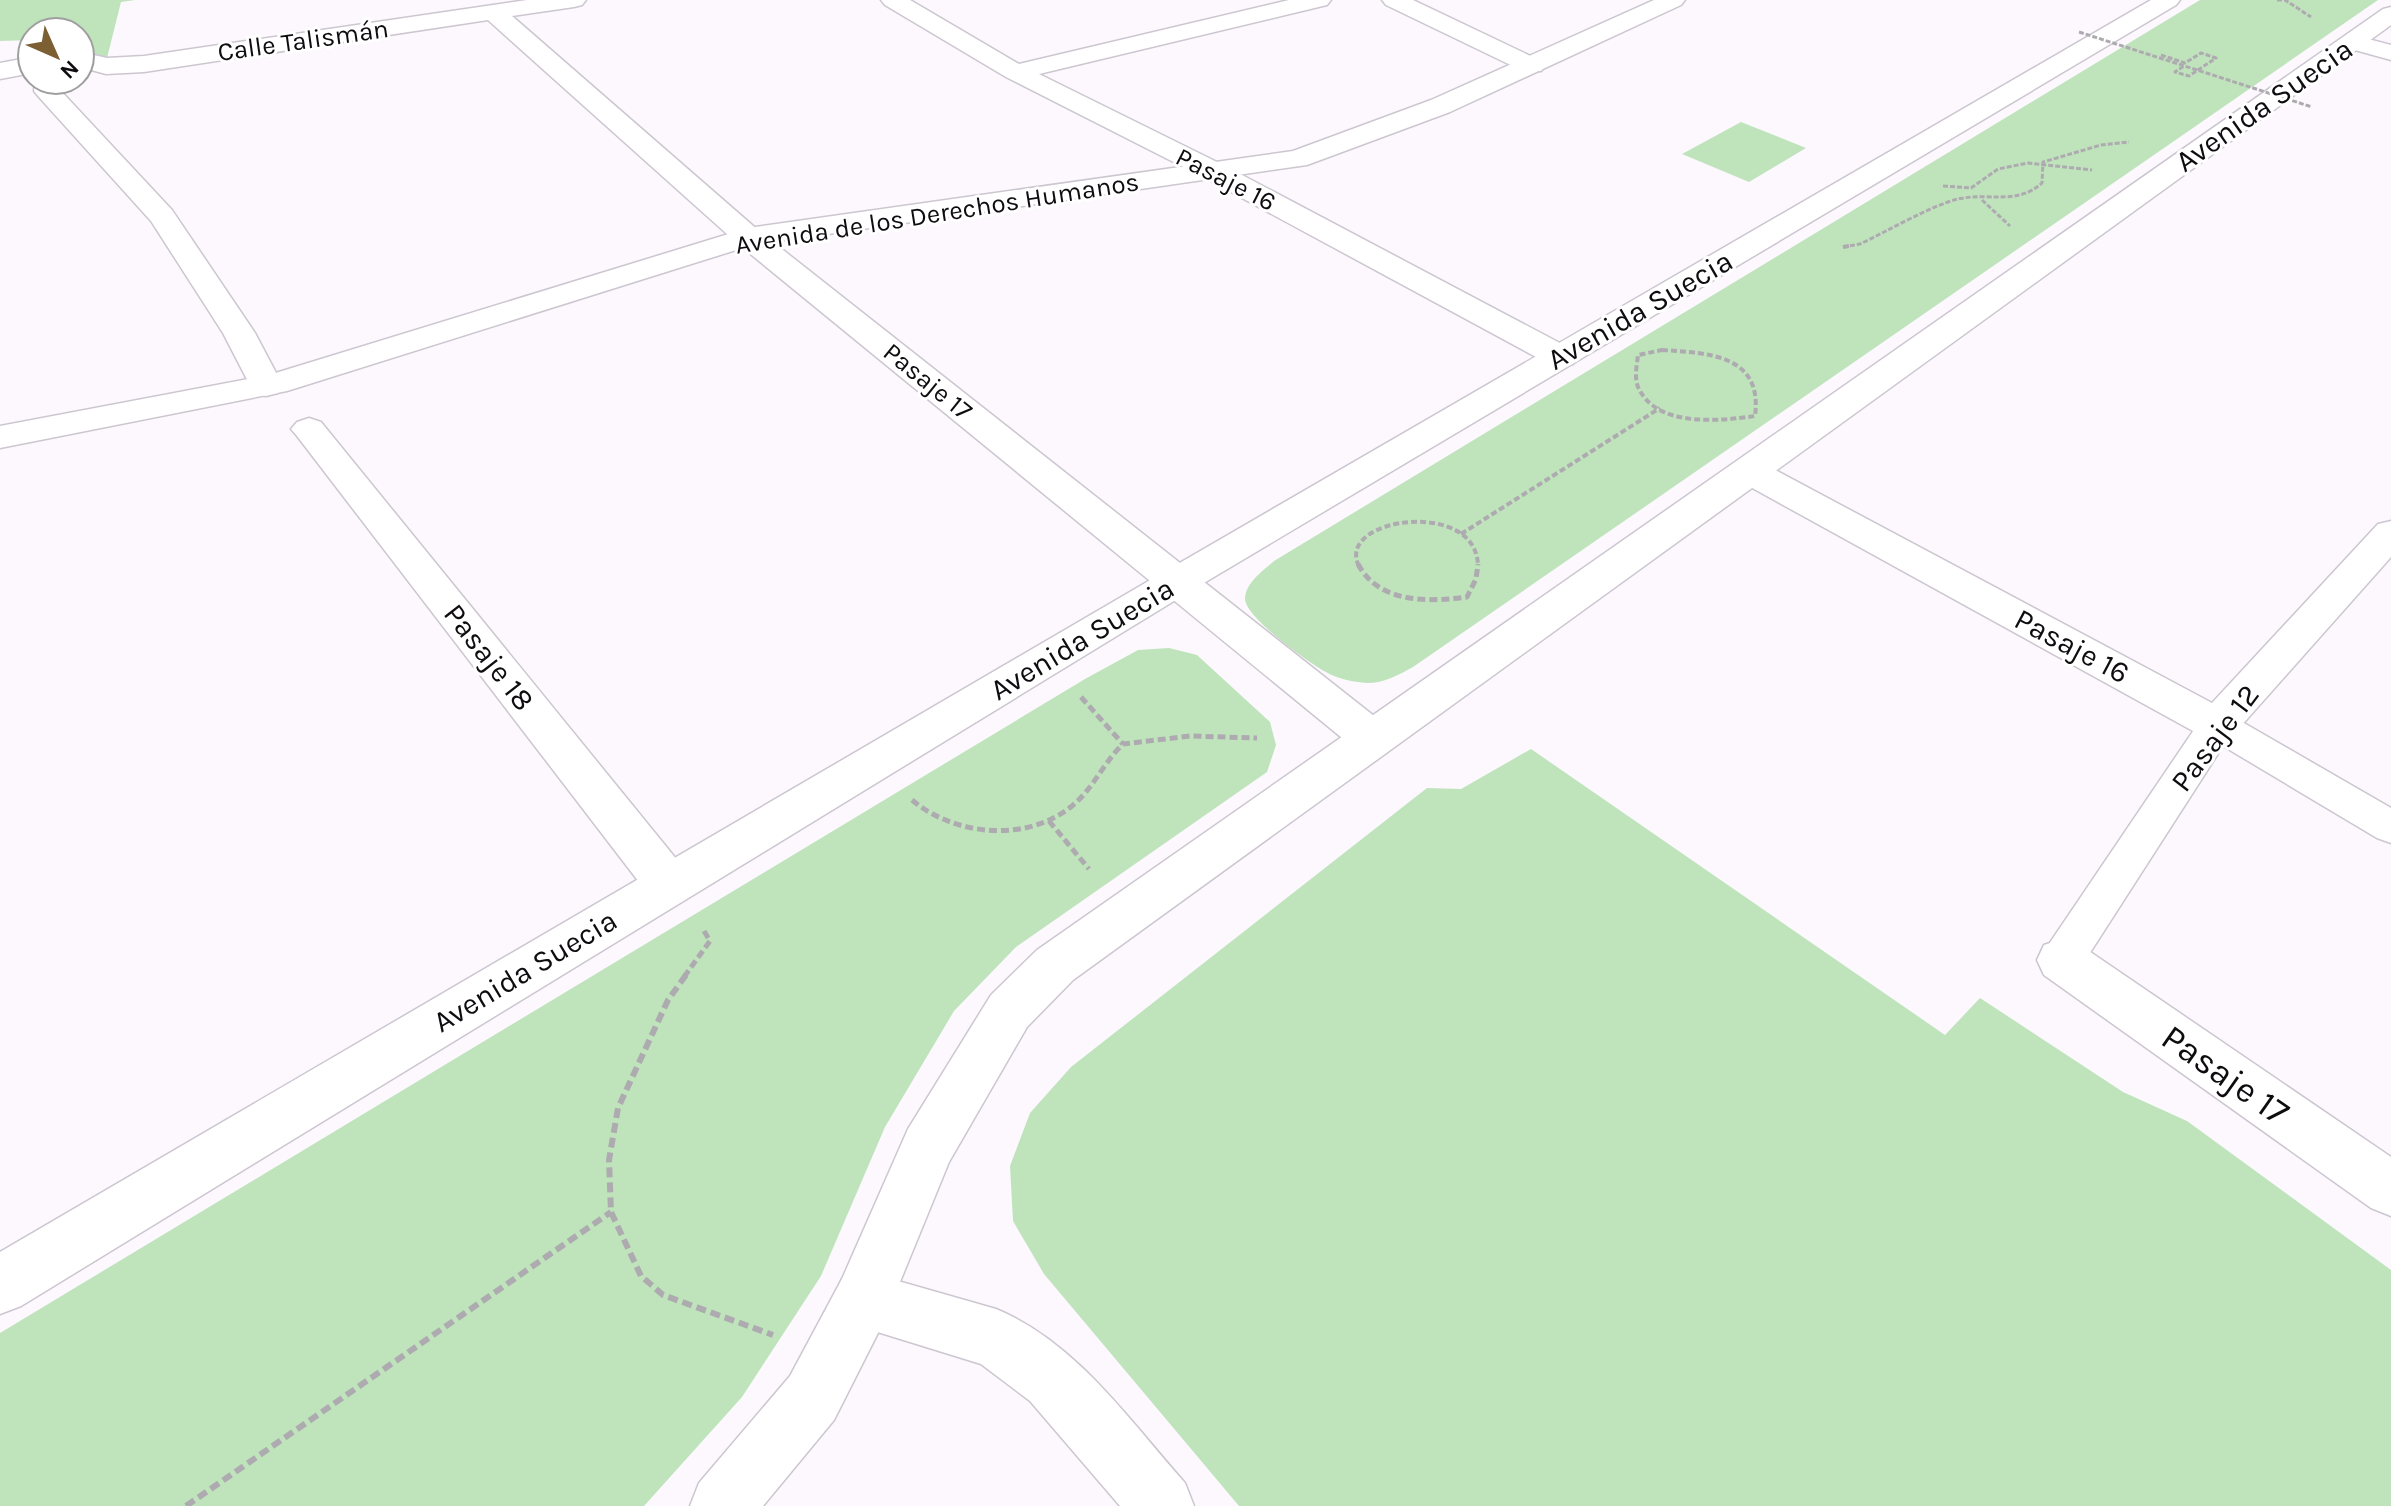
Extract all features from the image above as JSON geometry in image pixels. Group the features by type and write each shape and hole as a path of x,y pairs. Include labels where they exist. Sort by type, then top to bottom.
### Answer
{"street":[{"name":"Calle Talismán","path":"96,63 106,66 144,64 574,0"},
{"name":"Pasaje 16","path":"893,0 1015,72 1215,172 1561,357"},
{"path":"1015,72 1319,0"},
{"path":"1394,0 1532,66"},
{"name":"Avenida de los Derechos Humanos","path":"0,437 266,386 748,237 1297,159 1359,140 1532,66 1673,0"},
{"name":"Avenida Suecia","path":"0,1285 684,904 1178,581 2168,0"},
{"name":"Pasaje 17","path":"493,12 748,237 1373,739"},
{"name":"Avenida Suecia","path":"722,1506 812,1398 863,1300 927,1147 1009,1011 1055,965 2391,14"},
{"path":"2353,42 2391,53"},
{"path":"52,96 162,216 239,333 266,386"},
{"name":"Pasaje 18","path":"309,429 684,904"},
{"name":"Pasaje 16","path":"1749,471 2217,725"},
{"name":"Pasaje 12","path":"2217,725 2391,533"},
{"name":"Pasaje 17","path":"2062,960 2391,1189"},
{"path":"863,1300 996,1339 1052,1379 1162,1506"}],"lane":[{"name":"Pasaje 16","path":"2217,725 2391,827"},
{"name":"Pasaje 12","path":"2062,960 2217,725"}],"path":[{"path":"2277,0 2285,0 2318,21"},
{"path":"2079,32 2312,107"},
{"path":"2201,53 2216,58 2189,76 2175,72 2183,66 2201,53"},
{"path":"1936,184 1971,188 1981,178 2010,164 2043,162 2101,145 2131,142"},
{"path":"2043,162 2104,174"},
{"path":"1829,249 1860,244 1958,199 2014,198 2033,191 2042,183 2043,162"},
{"path":"1982,199 2011,226"},
{"path":"1461,534 1660,408 1696,419 1731,420 1755,416 1760,400 1755,382 1733,363 1698,352 1662,350 1638,355 1636,377 1638,387 1660,408"},
{"path":"1426,521 1461,534 1480,558 1480,571 1467,597 1448,602 1403,600 1368,582 1359,569 1357,555 1361,542 1371,530 1388,524 1426,521"},
{"path":"1078,694 1123,744"},
{"path":"909,797 922,812 967,827 998,831 1023,829 1049,821 1089,790 1114,751 1123,744 1190,736 1257,738"},
{"path":"1049,821 1096,878"},
{"path":"684,904 710,941 668,1000 618,1108 609,1160 611,1212 641,1276 663,1295 782,1338"},
{"path":"186,1506 611,1212"}],"green space":[{"path":"0,0 135,0 121,2 107,58 96,54 96,16 16,16 16,40 0,41"},
{"path":"2200,0 2378,0 1413,667 1374,683 1335,677 1279,639 1248,607 1245,599 1248,588 1274,561"},
{"path":"1741,122 1806,148 1749,182 1682,154"},
{"path":"1169,648 1197,655 1270,722 1276,745 1267,772 1016,947 954,1011 885,1127 821,1276 742,1397 644,1506 0,1506 0,1333 1085,679 1138,650"},
{"path":"1531,749 1945,1035 1980,998 2123,1092 2187,1121 2391,1270 2391,1506 1239,1506 1044,1274 1013,1221 1010,1166 1030,1113 1071,1067 1427,788 1461,789"}]}
